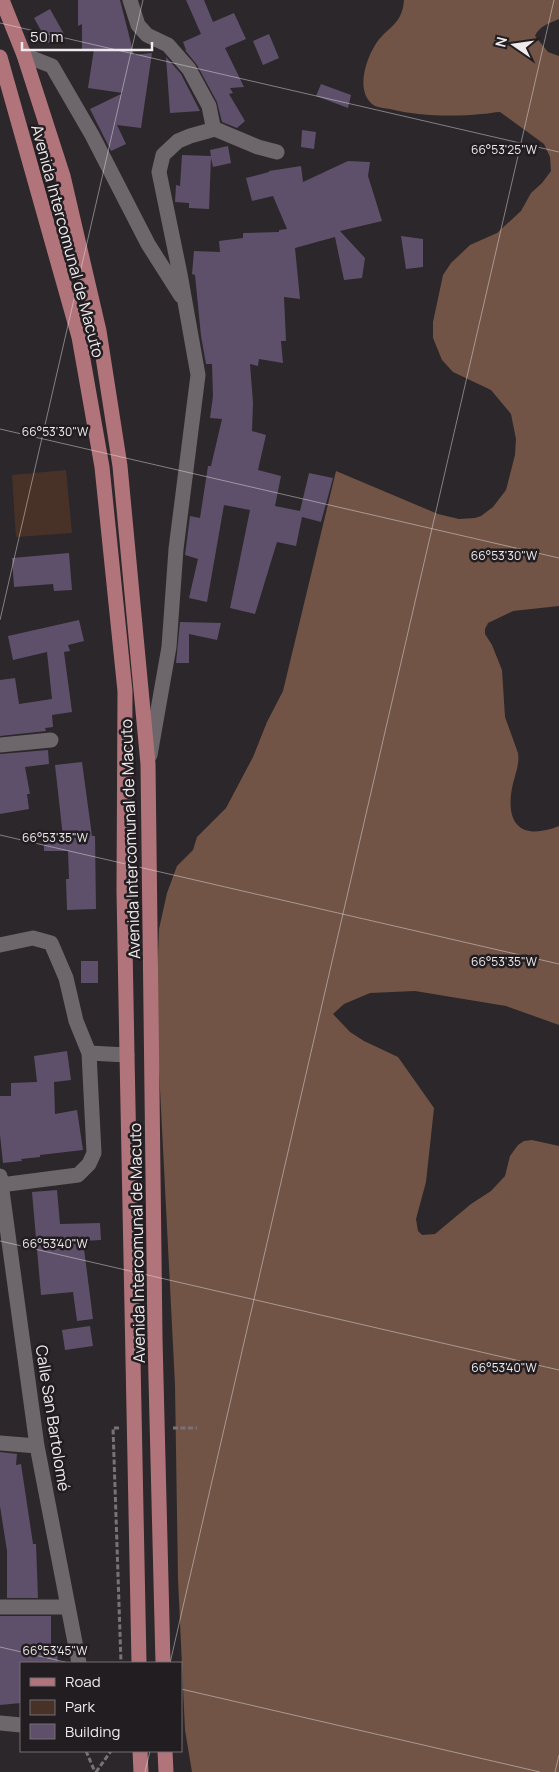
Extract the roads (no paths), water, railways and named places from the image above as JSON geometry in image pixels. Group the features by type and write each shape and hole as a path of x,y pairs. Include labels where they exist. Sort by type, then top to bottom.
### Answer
{"main road":[{"name":"Avenida Intercomunal de Macuto","path":"2,0 24,55 63,176 99,331 120,466 148,764 155,1338 163,1662"},
{"name":"Avenida Intercomunal de Macuto","path":"0,57 79,337 102,467 125,690 124,890 126,1055 139,1662"},
{"path":"140,1752 140,1772"},
{"path":"165,1752 166,1772"}],"street":[{"path":"130,0 133,15 138,25 147,35 168,44 189,69 209,106 215,129"},
{"path":"24,55 52,66 92,135 148,244 185,304"},
{"path":"148,764 169,647 176,549 198,376 159,172 163,155 178,142 190,136 215,129 258,147 277,152"},
{"path":"0,746 51,740"},
{"path":"0,945 33,938 51,943 66,978 76,1021 89,1053 94,1153 89,1164 78,1174 0,1182"},
{"path":"89,1053 126,1055"},
{"name":"Calle San Bartolomé","path":"0,1182 38,1446 79,1662"},
{"path":"0,1443 38,1446"},
{"path":"0,1607 68,1608"},
{"path":"0,1723 20,1725"}]}
